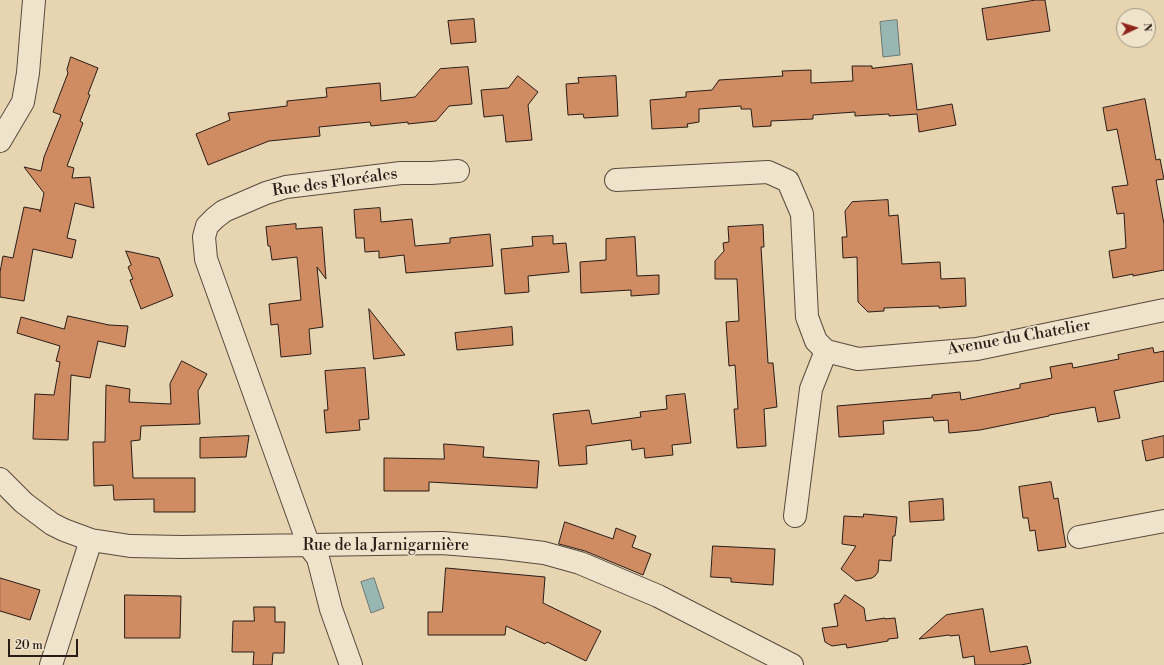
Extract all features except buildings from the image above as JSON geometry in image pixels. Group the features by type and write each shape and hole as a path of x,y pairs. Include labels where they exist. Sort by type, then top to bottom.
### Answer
{"street":[{"path":"0,141 23,102 28,73 34,0"},
{"name":"Rue des Floréales","path":"351,665 331,609 318,558 308,546 206,259 204,237 208,226 224,211 266,193 286,187 401,173 458,171"},
{"path":"616,180 768,172 788,181 802,214 807,317 816,341 826,350 811,389 795,516"},
{"name":"Avenue du Chatelier","path":"826,350 858,359 977,349 1164,310"},
{"name":"Rue de la Jarnigarnière","path":"0,479 24,503 52,524 91,540 130,546 308,546 442,543 544,553 580,563 658,596 792,665"},
{"path":"1079,537 1164,521"},
{"path":"51,665 91,540"}],"water":[{"path":"897,20 900,55 883,57 880,22"},
{"path":"374,578 384,608 371,613 361,582"}]}
